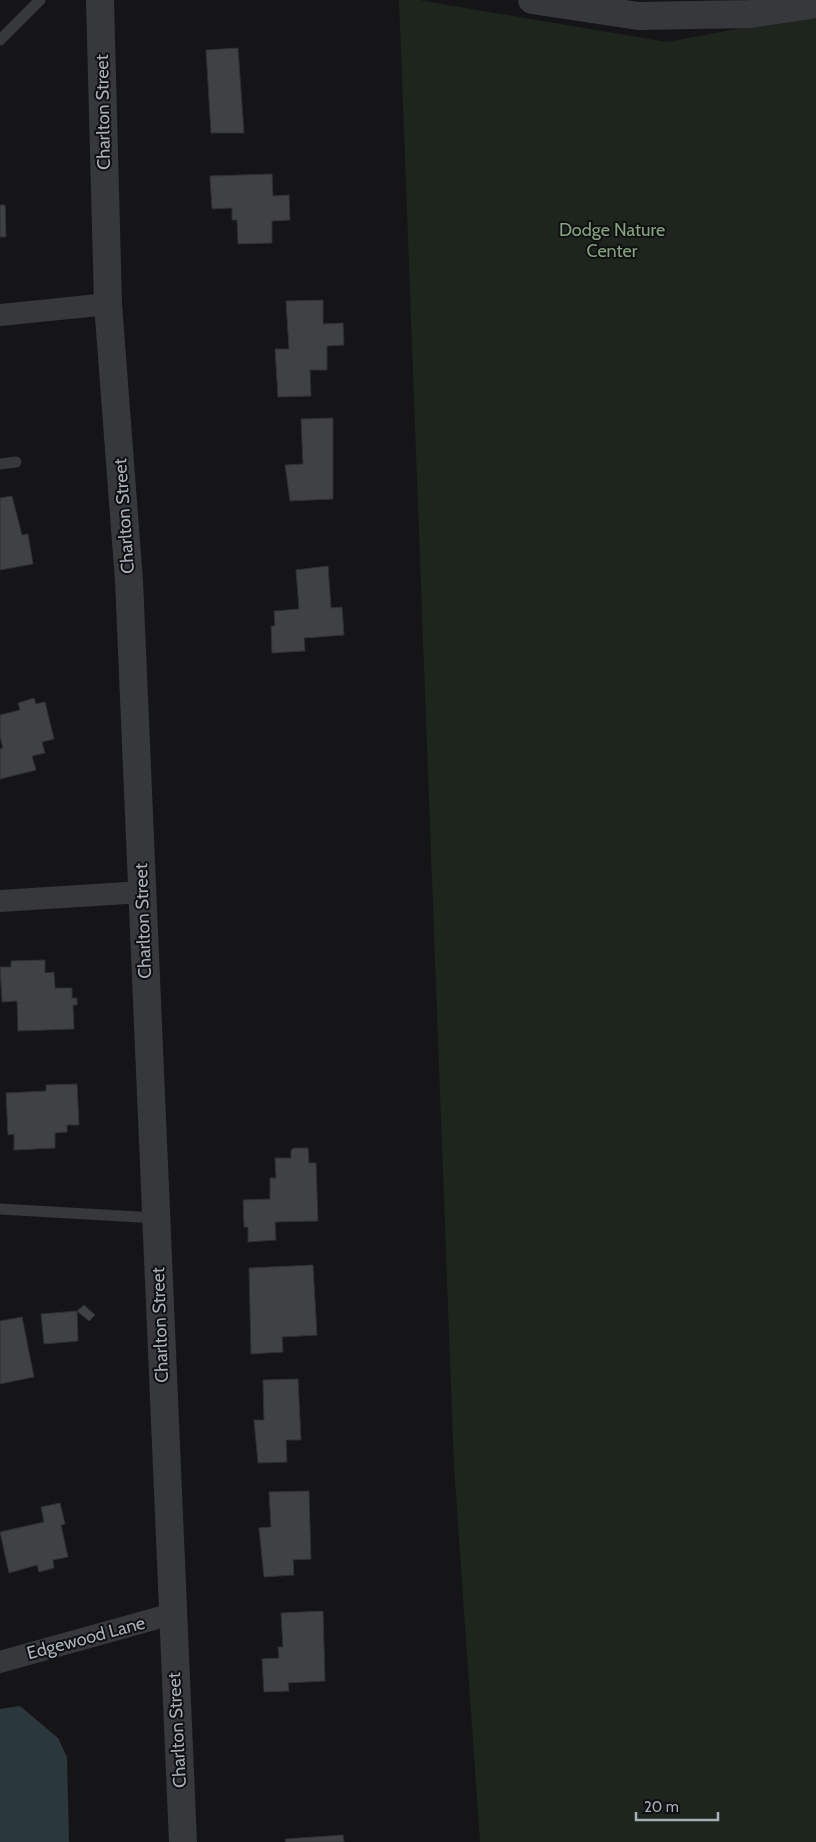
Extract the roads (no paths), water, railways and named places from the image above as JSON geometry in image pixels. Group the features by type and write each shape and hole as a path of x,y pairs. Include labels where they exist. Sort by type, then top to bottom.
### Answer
{"street":[{"name":"Charlton Street","path":"100,0 108,304 129,582 183,1842"},
{"path":"532,0 638,16 750,14 816,4"},
{"path":"0,316 108,304"},
{"path":"0,900 142,892"},
{"name":"Edgewood Lane","path":"0,1662 172,1614"}],"lane":[{"path":"0,40 40,0"},
{"path":"0,464 16,462"},
{"path":"0,1209 156,1218"}],"park label":[{"name":"Dodge Nature Center","path":"612,240"}]}
